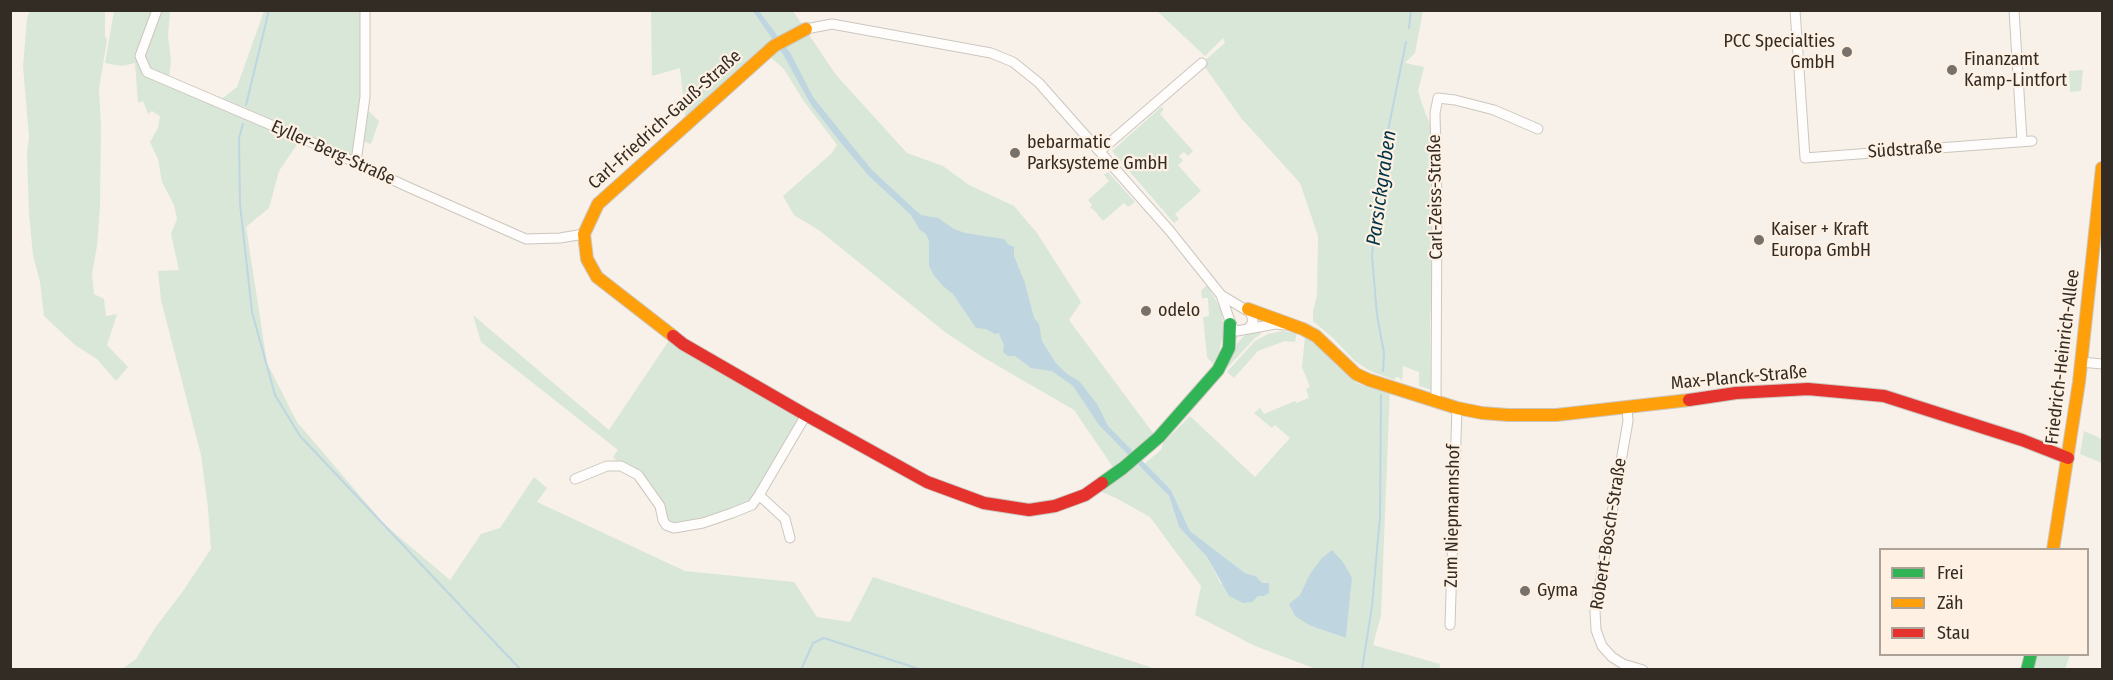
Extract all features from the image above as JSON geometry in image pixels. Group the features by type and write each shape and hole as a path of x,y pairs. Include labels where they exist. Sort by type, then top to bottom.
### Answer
{"street":[{"name":"Eyller-Berg-Straße","path":"158,10 140,56 147,72 356,162 408,188 526,239 560,238 584,234"},
{"path":"356,162 365,97 365,10"},
{"name":"Südstraße","path":"1795,10 1805,158 2027,141 2014,10"},
{"name":"Carl-Friedrich-Gauß-Straße","path":"1229,348 1230,320 1221,295 1170,231 1081,129 1027,72 1013,62 992,53 832,24 796,30 782,41 598,204 584,234 587,259 597,276 683,344 927,482 984,503 1013,509 1029,510 1055,506 1085,495 1159,437 1218,370 1229,348 1247,330 1275,324 1298,327"},
{"path":"1100,151 1202,63"},
{"name":"Carl-Zeiss-Straße","path":"1436,401 1435,113 1438,98 1494,110 1538,129"},
{"name":"Friedrich-Heinrich-Allee","path":"2053,548 2081,362 2103,168"},
{"name":"Carl-Friedrich-Gauß-Straße","path":"1221,295 1246,309 1298,327 1316,336 1356,374 1406,392"},
{"path":"1246,309 1253,319 1247,330 1237,331 1230,320 1234,310 1246,309"},
{"path":"2081,362 2103,364"},
{"name":"Max-Planck-Straße","path":"1406,392 1457,408 1508,415 1556,415 1736,393 1808,389 1845,391 1884,396 2022,440 2068,458"},
{"name":"Zum Niepmannshof","path":"1450,625 1457,408"},
{"name":"Robert-Bosch-Straße","path":"1627,408 1628,421 1595,611 1596,630 1602,646 1612,657 1623,664 1643,669"},
{"path":"575,479 607,466 621,466 638,475 660,506 666,525 674,528 703,523 752,505 806,415"},
{"path":"759,495 785,519 790,538"}],"green space":[{"path":"30,11 105,11 107,40 99,89 100,206 92,274 94,294 104,299 106,316 117,314 107,345 128,367 116,381 97,359 75,345 44,316 40,282 33,255 29,214 27,153 29,137 23,66 27,18"},
{"path":"114,11 170,11 169,79 219,101 237,87 264,11 365,11 363,106 379,121 371,144 359,140 355,162 302,137 279,171 269,208 246,227 267,363 297,422 385,525 450,580 481,534 500,528 534,477 547,488 537,502 685,571 794,582 817,617 850,622 873,577 1156,669 122,669 136,659 211,549 201,455 161,300 158,271 179,270 171,234 177,219 174,205 162,182 158,159 150,142 158,128 160,116 152,111 148,114 143,101 138,103 135,63 122,66 105,63"},
{"path":"651,11 793,11 836,75 907,153 943,166 969,185 1014,206 1037,233 1081,302 1069,320 1153,433 1113,467 1074,410 981,356 945,332 820,231 794,215 783,196 832,153 837,145 803,100 784,69 761,49 686,125 680,68 652,76"},
{"path":"1157,11 1423,11 1415,53 1405,63 1424,67 1418,91 1434,135 1430,196 1431,390 1419,386 1419,372 1403,366 1402,381 1400,378 1396,377 1395,380 1370,371 1355,361 1313,321 1317,295 1318,236 1300,183 1241,118 1202,63 1225,43 1223,38 1205,56"},
{"path":"2083,70 2081,91 2070,92 2069,71"},
{"path":"1161,107 1164,109 1160,114 1193,151 1188,156 1184,152 1179,156 1183,161 1178,165 1201,191 1175,214 1179,219 1174,223 1112,151"},
{"path":"1108,172 1135,202 1128,207 1124,203 1103,221 1090,208 1092,205 1088,200 1109,181 1104,175"},
{"path":"1207,285 1221,309 1224,328 1219,352 1213,364 1207,357 1203,317 1209,316 1208,298 1202,298 1201,291"},
{"path":"473,315 609,430 672,336 806,415 752,505 703,523 666,525 650,491 613,457 618,450 481,342"},
{"path":"1260,329 1261,334 1227,368 1224,367 1242,338 1249,332"},
{"path":"1282,331 1297,333 1295,342 1285,341 1258,351 1234,378 1227,372 1255,341 1268,334"},
{"path":"1305,336 1320,345 1336,365 1357,383 1373,389 1376,383 1390,388 1381,615 1373,645 1440,664 1439,669 1316,669 1255,646 1195,615 1201,586 1150,517 1095,489 1136,464 1150,475 1169,496 1179,527 1207,557 1221,584 1264,596 1269,593 1256,576 1245,573 1190,531 1171,490 1144,464 1161,450 1163,443 1190,416 1255,477 1290,438 1275,425 1272,428 1254,413 1260,408 1264,414 1295,401 1296,403 1309,398 1306,389 1310,387 1302,367","holes":["1352,578 1346,638 1311,626 1290,604 1300,595"]},
{"path":"2084,431 2102,439 2102,463 2080,454"},
{"path":"2031,656 2070,656 2065,669 2027,670"}],"water":[{"path":"753,11 759,11 791,54 813,97 849,142 872,170 914,209 921,215 938,218 954,229 1004,239 1014,247 1014,256 1025,283 1034,318 1039,324 1042,341 1055,362 1067,374 1079,381 1097,404 1108,426 1171,490 1190,531 1245,573 1256,576 1262,583 1269,583 1269,593 1258,596 1252,602 1243,603 1229,596 1207,557 1179,527 1169,496 1099,425 1073,386 1052,371 1031,368 1015,356 1008,356 1003,352 1004,346 999,333 995,334 986,329 976,328 953,294 933,274 929,266 929,241 926,234 920,230 911,215 869,176 841,143 810,103 783,54"},
{"path":"1332,550 1343,562 1352,578 1346,638 1311,626 1295,616 1289,604 1300,595 1310,574 1321,559"}],"waterway":[{"path":"246,105 269,10"},
{"name":"Parsickgraben","path":"1409,28 1411,10"},
{"name":"Parsickgraben","path":"1383,371 1384,353 1377,315 1372,256 1382,160 1406,42"},
{"path":"243,124 239,138 240,204 252,312 275,395 300,436 521,670"},
{"name":"Parsickgraben","path":"1362,670 1372,606 1380,516 1381,395"},
{"path":"801,670 813,643 824,638 922,670"}],"traffic: fast":[{"path":"1102,483 1159,437 1218,370 1229,348 1230,324"},
{"path":"2027,670 2030,656"}],"traffic: slow":[{"path":"673,336 597,277 587,259 584,234 598,204 774,46 806,29"},
{"path":"2053,548 2079,382 2102,168"},
{"path":"1248,309 1316,336 1356,374 1457,408 1508,415 1556,415 1689,400"}],"traffic: jam":[{"path":"673,336 806,415 927,482 984,503 1029,510 1055,506 1085,495 1102,483"},
{"path":"1689,400 1736,393 1808,389 1884,396 2022,440 2068,458"}],"place":[{"name":"PCC Specialties GmbH","path":"1847,52"},
{"name":"Finanzamt Kamp-Lintfort","path":"1952,70"},
{"name":"bebarmatic Parksysteme GmbH","path":"1015,153"},
{"name":"Kaiser + Kraft Europa GmbH","path":"1759,240"},
{"name":"odelo","path":"1146,311"},
{"name":"Gyma","path":"1525,591"}]}
